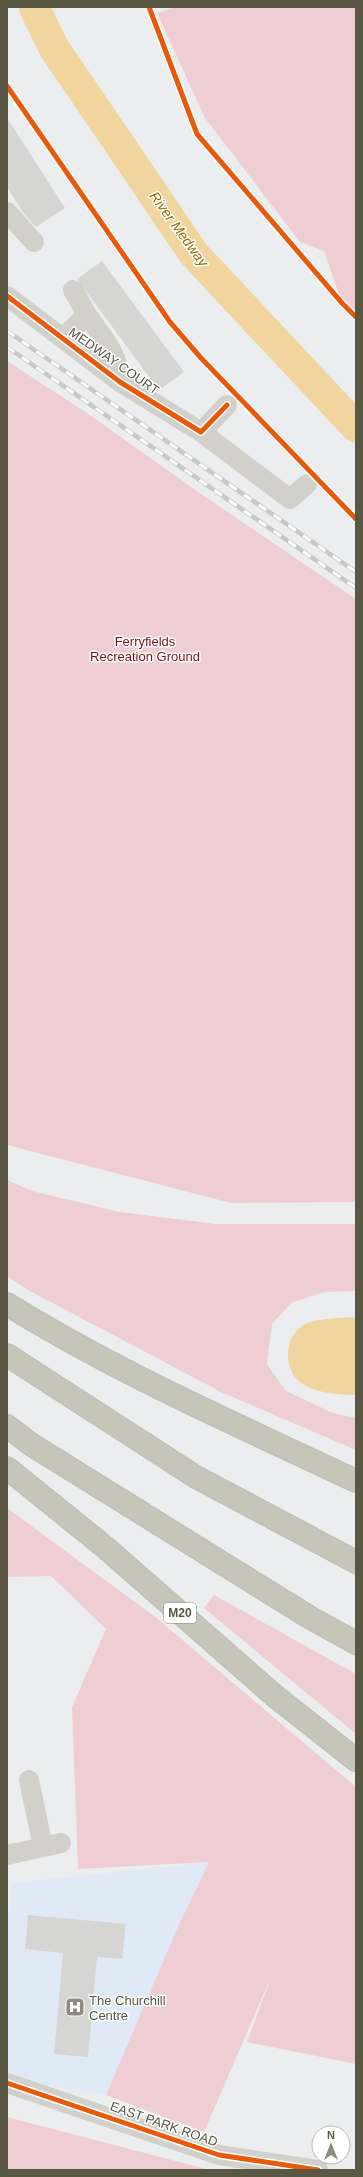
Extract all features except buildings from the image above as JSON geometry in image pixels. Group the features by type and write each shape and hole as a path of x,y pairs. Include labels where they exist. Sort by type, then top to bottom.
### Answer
{"highway":[{"path":"7,1304 43,1326 144,1382 356,1481"},
{"path":"7,1355 196,1477 356,1562"},
{"path":"7,1426 32,1445 302,1613 356,1643"},
{"name":"M20","path":"7,1468 106,1548 276,1697 356,1760"}],"street":[{"path":"7,212 34,242"},
{"path":"73,290 87,315 112,348 117,360 120,382"},
{"name":"MEDWAY COURT","path":"7,296 120,382 201,432 290,499 307,484"},
{"path":"63,338 87,315"},
{"path":"201,432 227,404"},
{"path":"7,1855 52,1845 29,1780"},
{"name":"EAST PARK ROAD","path":"7,2083 219,2155 318,2170"}],"shaded area":[{"path":"356,1317 356,1395 321,1392 301,1383 294,1375 289,1365 289,1345 296,1331 307,1323 313,1321"},
{"path":"209,1862 106,2095 27,2082 7,2077 7,1920 12,1883"}],"green space":[{"path":"175,7 356,7 356,317 342,303 324,251 300,242 205,118 157,13"},
{"name":"Ferryfields Recreation Ground","path":"7,361 87,413 204,496 356,599 356,1202 231,1203 7,1145"},
{"path":"7,1180 32,1191 120,1212 216,1224 356,1224 356,1291 324,1292 291,1303 272,1324 267,1364 286,1391 333,1413 356,1418 356,1450 221,1392 28,1290 7,1276"},
{"path":"7,1508 154,1616 356,1787 356,2064 247,2042 271,1977 204,2132 106,2095 177,1929 209,1862 78,1869 72,1707 106,1629 51,1576 7,1577"},
{"path":"214,1595 356,1674 356,1734 204,1608"},
{"path":"7,2117 210,2170 7,2170"}],"waterway":[{"name":"River Medway","path":"34,7 54,48 194,254 356,427"}],"railway":[{"path":"7,331 356,572"},
{"path":"7,347 356,588"}],"cycle path":[{"path":"149,7 197,134 342,303 356,317"},
{"path":"7,86 170,322 201,358 356,519"},
{"path":"7,296 120,382 201,432 227,405"},
{"path":"7,2083 219,2155 318,2170"}],"place":[{"name":"The Churchill Centre","path":"75,2007"}]}
